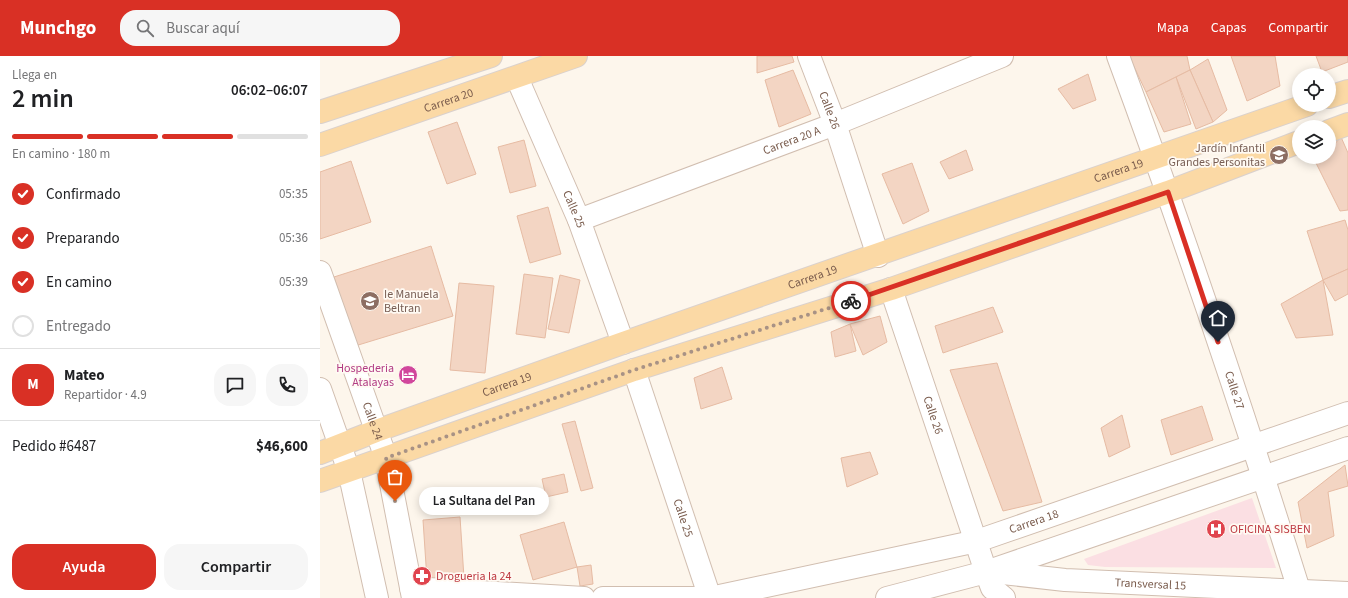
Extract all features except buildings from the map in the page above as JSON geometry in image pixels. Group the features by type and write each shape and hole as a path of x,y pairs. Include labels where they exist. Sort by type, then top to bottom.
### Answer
{"main road":[{"path":"320,112 491,56"},
{"name":"Carrera 20","path":"320,145 517,78 576,56"},
{"path":"1336,95 1348,91"},
{"name":"Carrera 19","path":"330,450 376,431 623,343 878,256 1292,110"},
{"path":"1336,128 1348,124"},
{"path":"320,481 634,370 891,289 1168,192 1292,145"}],"street":[{"name":"Calle 26","path":"809,56 835,124 878,256"},
{"name":"Carrera 20 A","path":"579,220 835,124 1002,56"},
{"name":"Calle 27","path":"1118,56 1168,192 1264,478 1299,590"},
{"name":"Calle 25","path":"517,78 579,220 623,343"},
{"name":"Calle 24","path":"320,272 386,458 412,593"},
{"name":"Calle 26","path":"891,289 977,541 986,572"},
{"name":"Calle 25","path":"634,370 710,598"},
{"path":"320,389 330,450 349,471 377,598"},
{"name":"Carrera 18","path":"603,598 710,598 977,541 1348,413"},
{"path":"887,598 917,594 986,572 1348,448"},
{"path":"986,572 992,588 1004,598"},
{"name":"Transversal 15","path":"986,572 1065,580 1348,593"},
{"path":"412,593 584,598"}],"shaded area":[{"name":"OFICINA SISBEN","path":"1252,498 1276,568 1105,567 1088,565 1084,559"}],"way so far":[{"path":"395,501 386,458 634,370 851,301"}],"place":[{"name":"Jardín Infantil Grandes Personitas","path":"1279,155"},
{"name":"Ie Manuela Beltran","path":"370,301"},
{"name":"Hospederia Atalayas","path":"408,375"},
{"name":"La Sultana del Pan","path":"395,501"},
{"name":"OFICINA SISBEN","path":"1216,529"},
{"name":"Drogueria la 24","path":"422,576"}],"route":[{"path":"851,301 891,289 1168,192 1218,342"}]}
